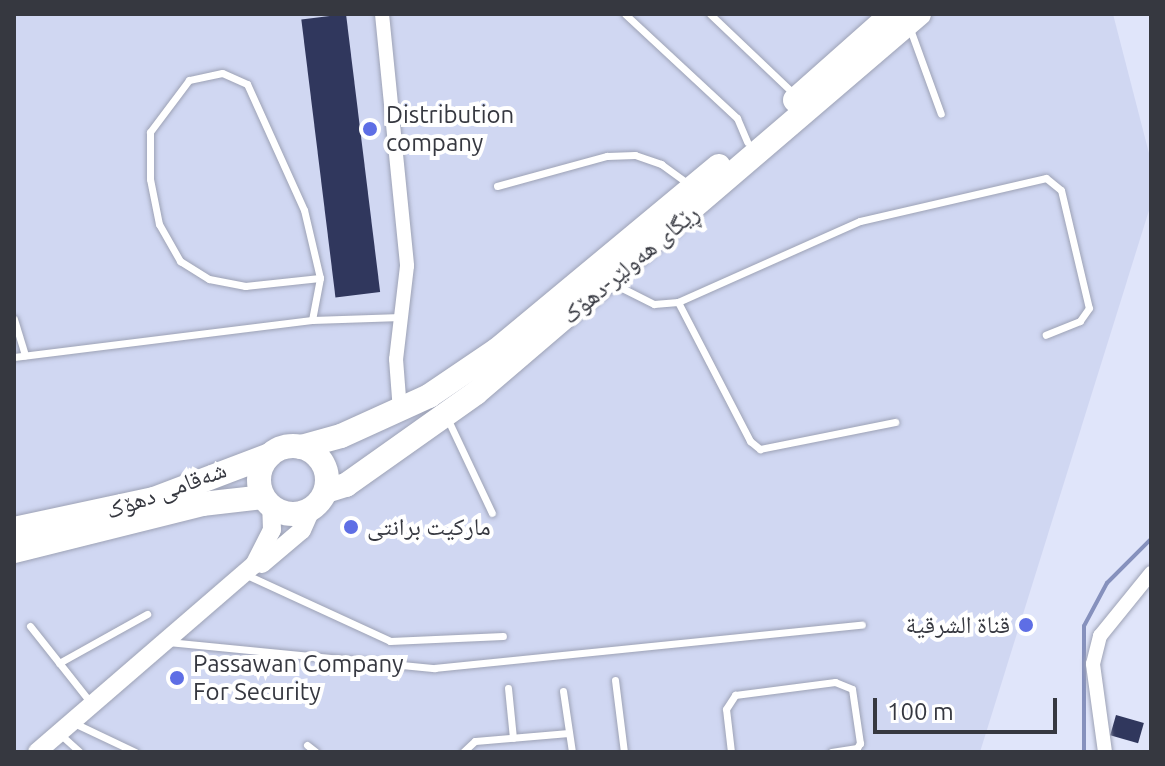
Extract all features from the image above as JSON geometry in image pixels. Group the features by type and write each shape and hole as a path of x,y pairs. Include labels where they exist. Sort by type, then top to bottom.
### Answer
{"highway":[{"name":"ڕێگای هەولێر-دهۆک","path":"301,447 400,411 497,350 798,97 906,17"},
{"name":"ڕێگای هەولێر-دهۆک","path":"319,499 346,485 476,393 610,282 906,17"},
{"path":"301,447 320,459 319,499 291,514 267,501 260,475 270,455 301,447"},
{"name":"شەقامی دهۆک","path":"14,529 154,499 270,455"},
{"name":"شەقامی دهۆک","path":"14,551 202,504 267,501"}],"street":[{"path":"382,14 407,266 396,359 400,411"},
{"path":"37,752 302,530 319,499"},
{"path":"219,597 264,552 272,530 267,501"},
{"path":"1105,752 1093,664 1100,636 1151,573"}],"lane":[{"path":"625,14 737,118 747,142"},
{"path":"710,14 798,97"},
{"path":"906,17 941,114"},
{"path":"312,320 320,278 304,210 247,84 222,73 189,80 150,132 150,179 159,224 180,261 209,279 245,286 320,278"},
{"path":"497,186 607,156 635,155 661,164 694,187"},
{"path":"610,282 654,304 678,302 860,221 1046,178 1061,190 1089,308 1080,321 1046,335"},
{"path":"678,302 750,441 760,449 895,422"},
{"path":"14,357 312,320 403,317"},
{"path":"14,319 25,355"},
{"path":"445,412 492,513"},
{"path":"249,576 390,641 503,636"},
{"path":"59,663 147,614"},
{"path":"165,642 435,668 862,625"},
{"path":"30,626 92,705"},
{"path":"615,680 624,752"},
{"path":"731,752 726,709 735,695 835,682 852,689 860,743 857,748 831,752"},
{"path":"508,688 513,738"},
{"path":"563,691 572,752"},
{"path":"66,728 80,752"},
{"path":"66,728 135,752"},
{"path":"463,752 475,741 569,733"},
{"path":"307,745 316,752"}],"shaded area":[{"path":"14,14 1113,14 1151,161 1151,204 980,752 14,752"}],"building":[{"path":"346,14 380,292 335,297 301,19"},
{"path":"1116,715 1144,723 1138,743 1110,735"}],"waterway":[{"path":"1084,752 1084,626 1107,583 1151,539"}],"place":[{"name":"Distribution company","path":"370,129"},
{"name":"مارکیت برانتی","path":"351,527"},
{"name":"قناة الشرقية","path":"1026,625"},
{"name":"Passawan Company For Security","path":"177,678"}]}
